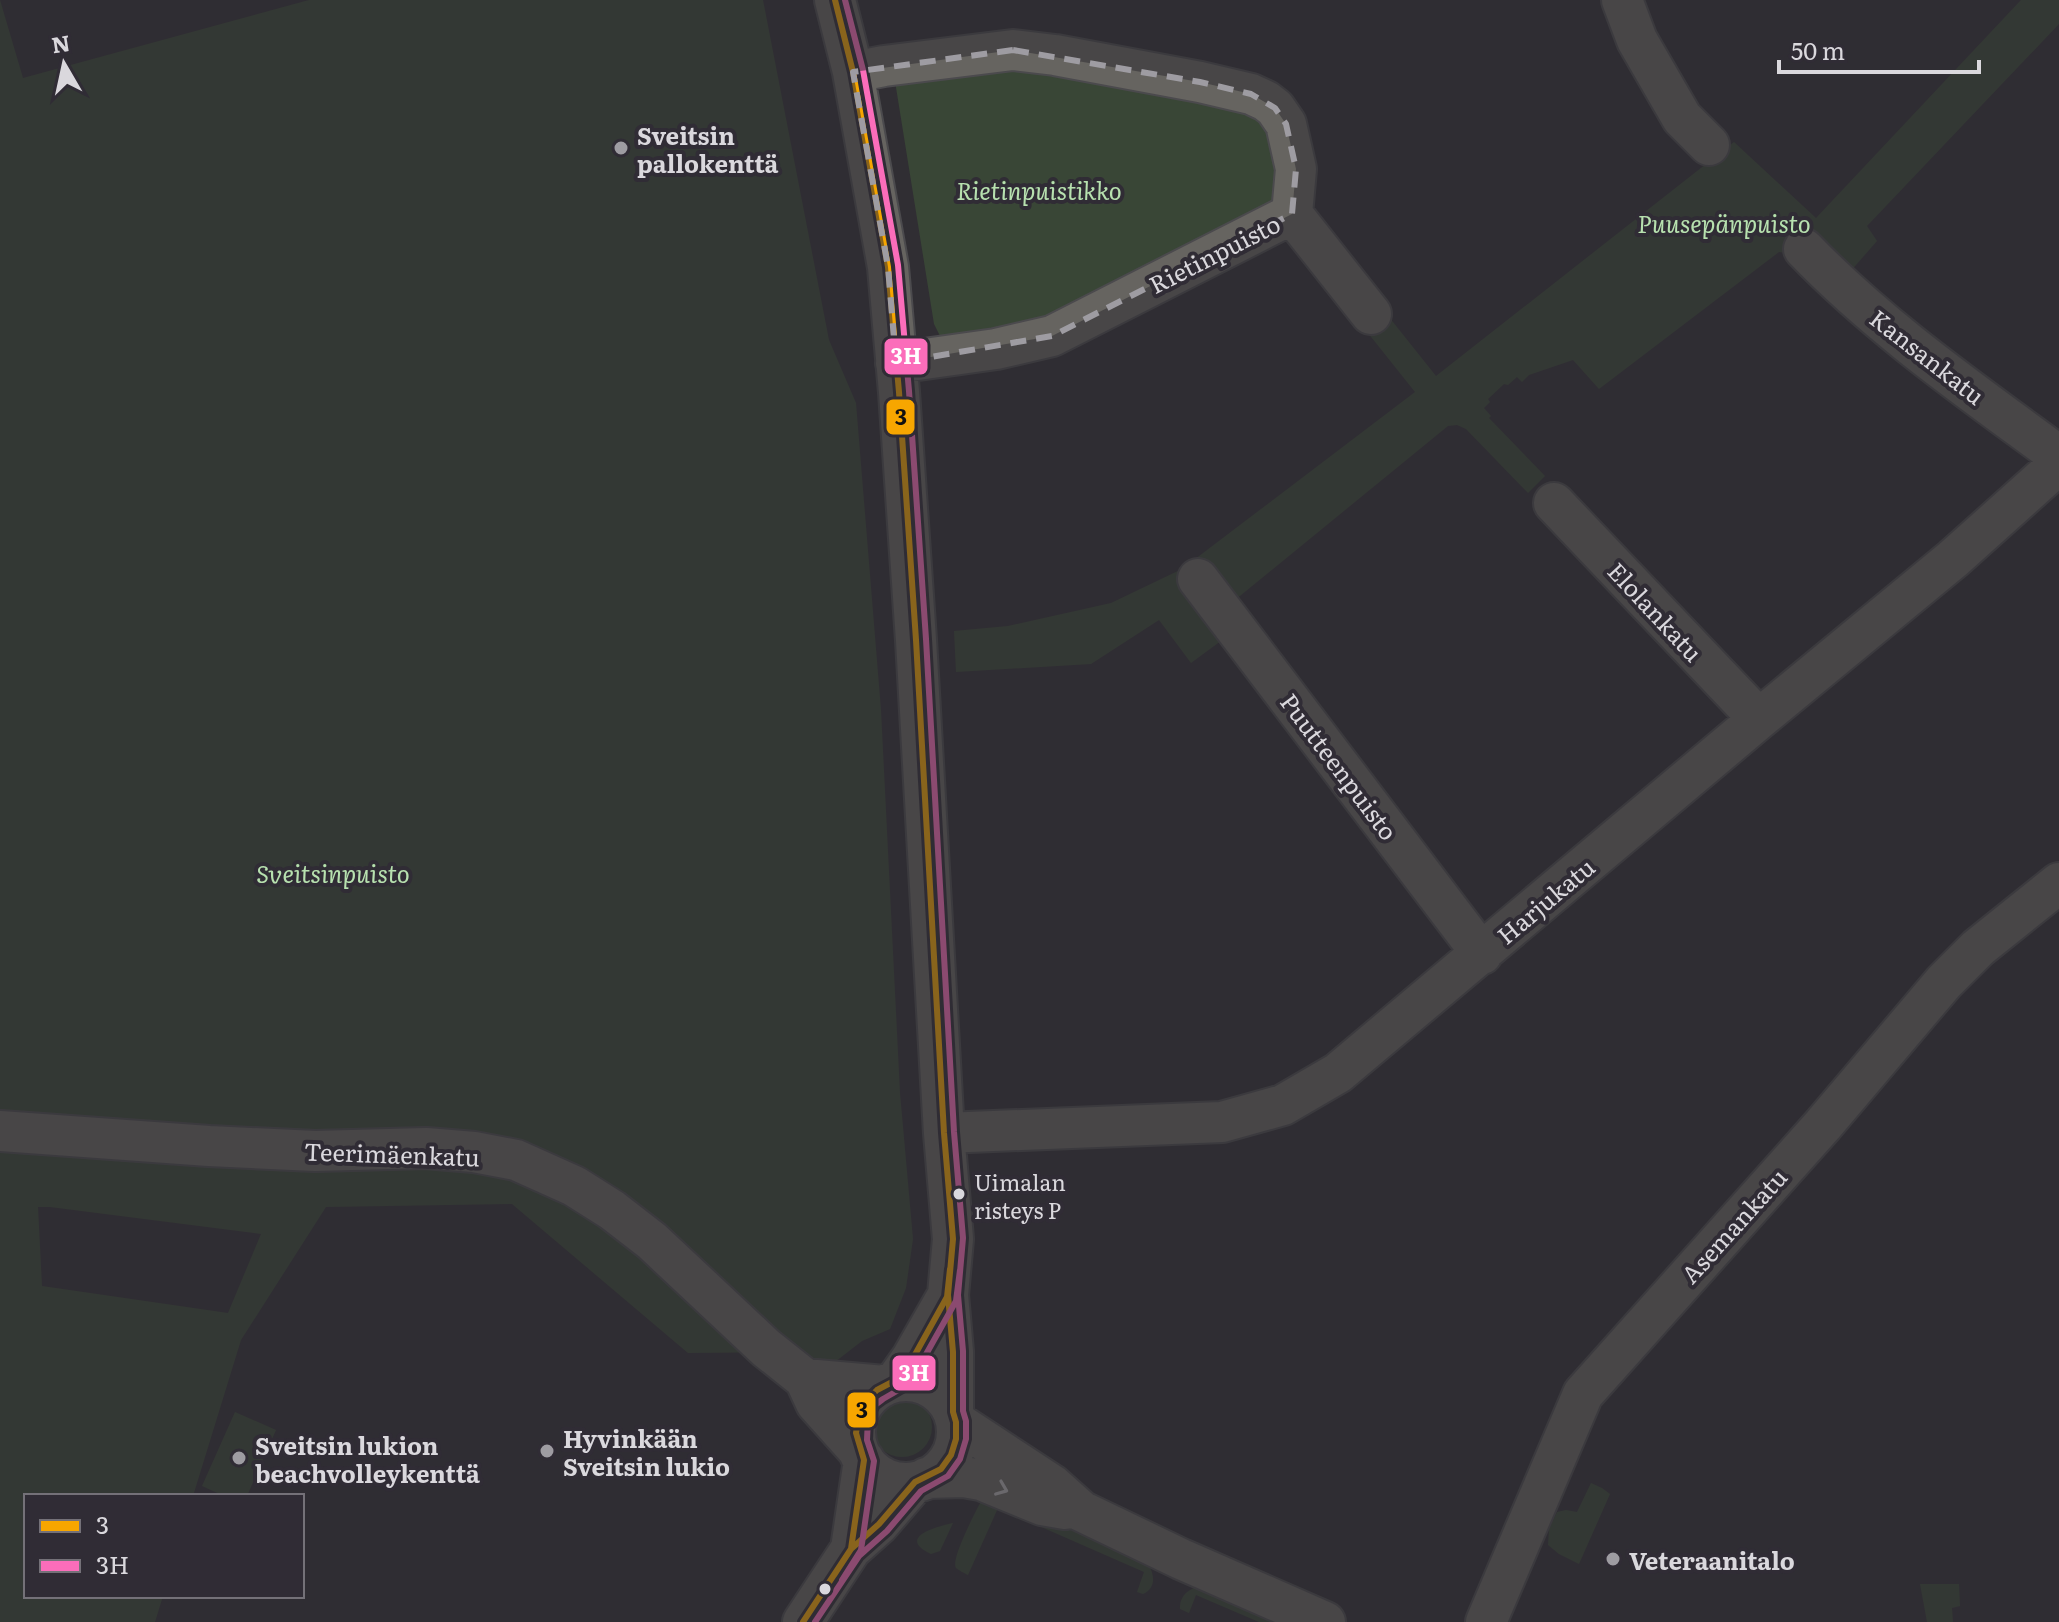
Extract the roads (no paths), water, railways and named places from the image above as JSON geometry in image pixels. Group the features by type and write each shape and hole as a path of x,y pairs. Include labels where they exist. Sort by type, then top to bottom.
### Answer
{"street":[{"path":"803,1622 851,1549 921,1480 941,1469 951,1455 956,1439 953,1338 948,1295 953,1239 944,1133 916,640 888,267 853,72 835,0"},
{"path":"1622,0 1637,40 1682,118 1709,145"},
{"name":"Rietinpuisto","path":"853,72 1013,50 1200,82 1251,94 1275,108 1286,124 1296,169 1292,214 1052,336 996,349 896,363"},
{"path":"1292,214 1371,314"},
{"name":"Kansankatu","path":"1804,249 1838,284 1946,373 2059,456"},
{"name":"Harjukatu","path":"944,1133 1222,1122 1283,1105 1338,1073 1953,559 2059,464"},
{"name":"Elolankatu","path":"1554,503 1759,719"},
{"name":"Puutteenpuisto","path":"1198,579 1482,954"},
{"name":"Asemankatu","path":"1486,1622 1583,1394 1813,1136 1944,982 1978,948 2059,883"},
{"name":"Teerimäenkatu","path":"0,1131 315,1151 426,1148 516,1160 574,1186 652,1241 766,1348 805,1379 816,1403 861,1455"},
{"path":"948,1295 912,1358 889,1384 871,1394 862,1406 856,1420 855,1435 861,1455 874,1471 900,1482 964,1477 981,1480 1042,1505 1081,1511"},
{"path":"805,1379 923,1383 946,1400 954,1417 1052,1485 1081,1511 1325,1622"},
{"path":"851,1549 861,1455"}],"place":[{"name":"Sveitsin pallokenttä","path":"621,148"},
{"name":"Uimalan risteys P","path":"959,1194"},
{"name":"Hyvinkään Sveitsin lukio","path":"547,1451"},
{"name":"Sveitsin lukion beachvolleykenttä","path":"239,1458"},
{"name":"Veteraanitalo","path":"1613,1559"}],"park label":[{"name":"Rietinpuistikko","path":"1039,189"},
{"name":"Puusepänpuisto","path":"1724,222"},
{"name":"Sveitsinpuisto","path":"333,872"}]}
